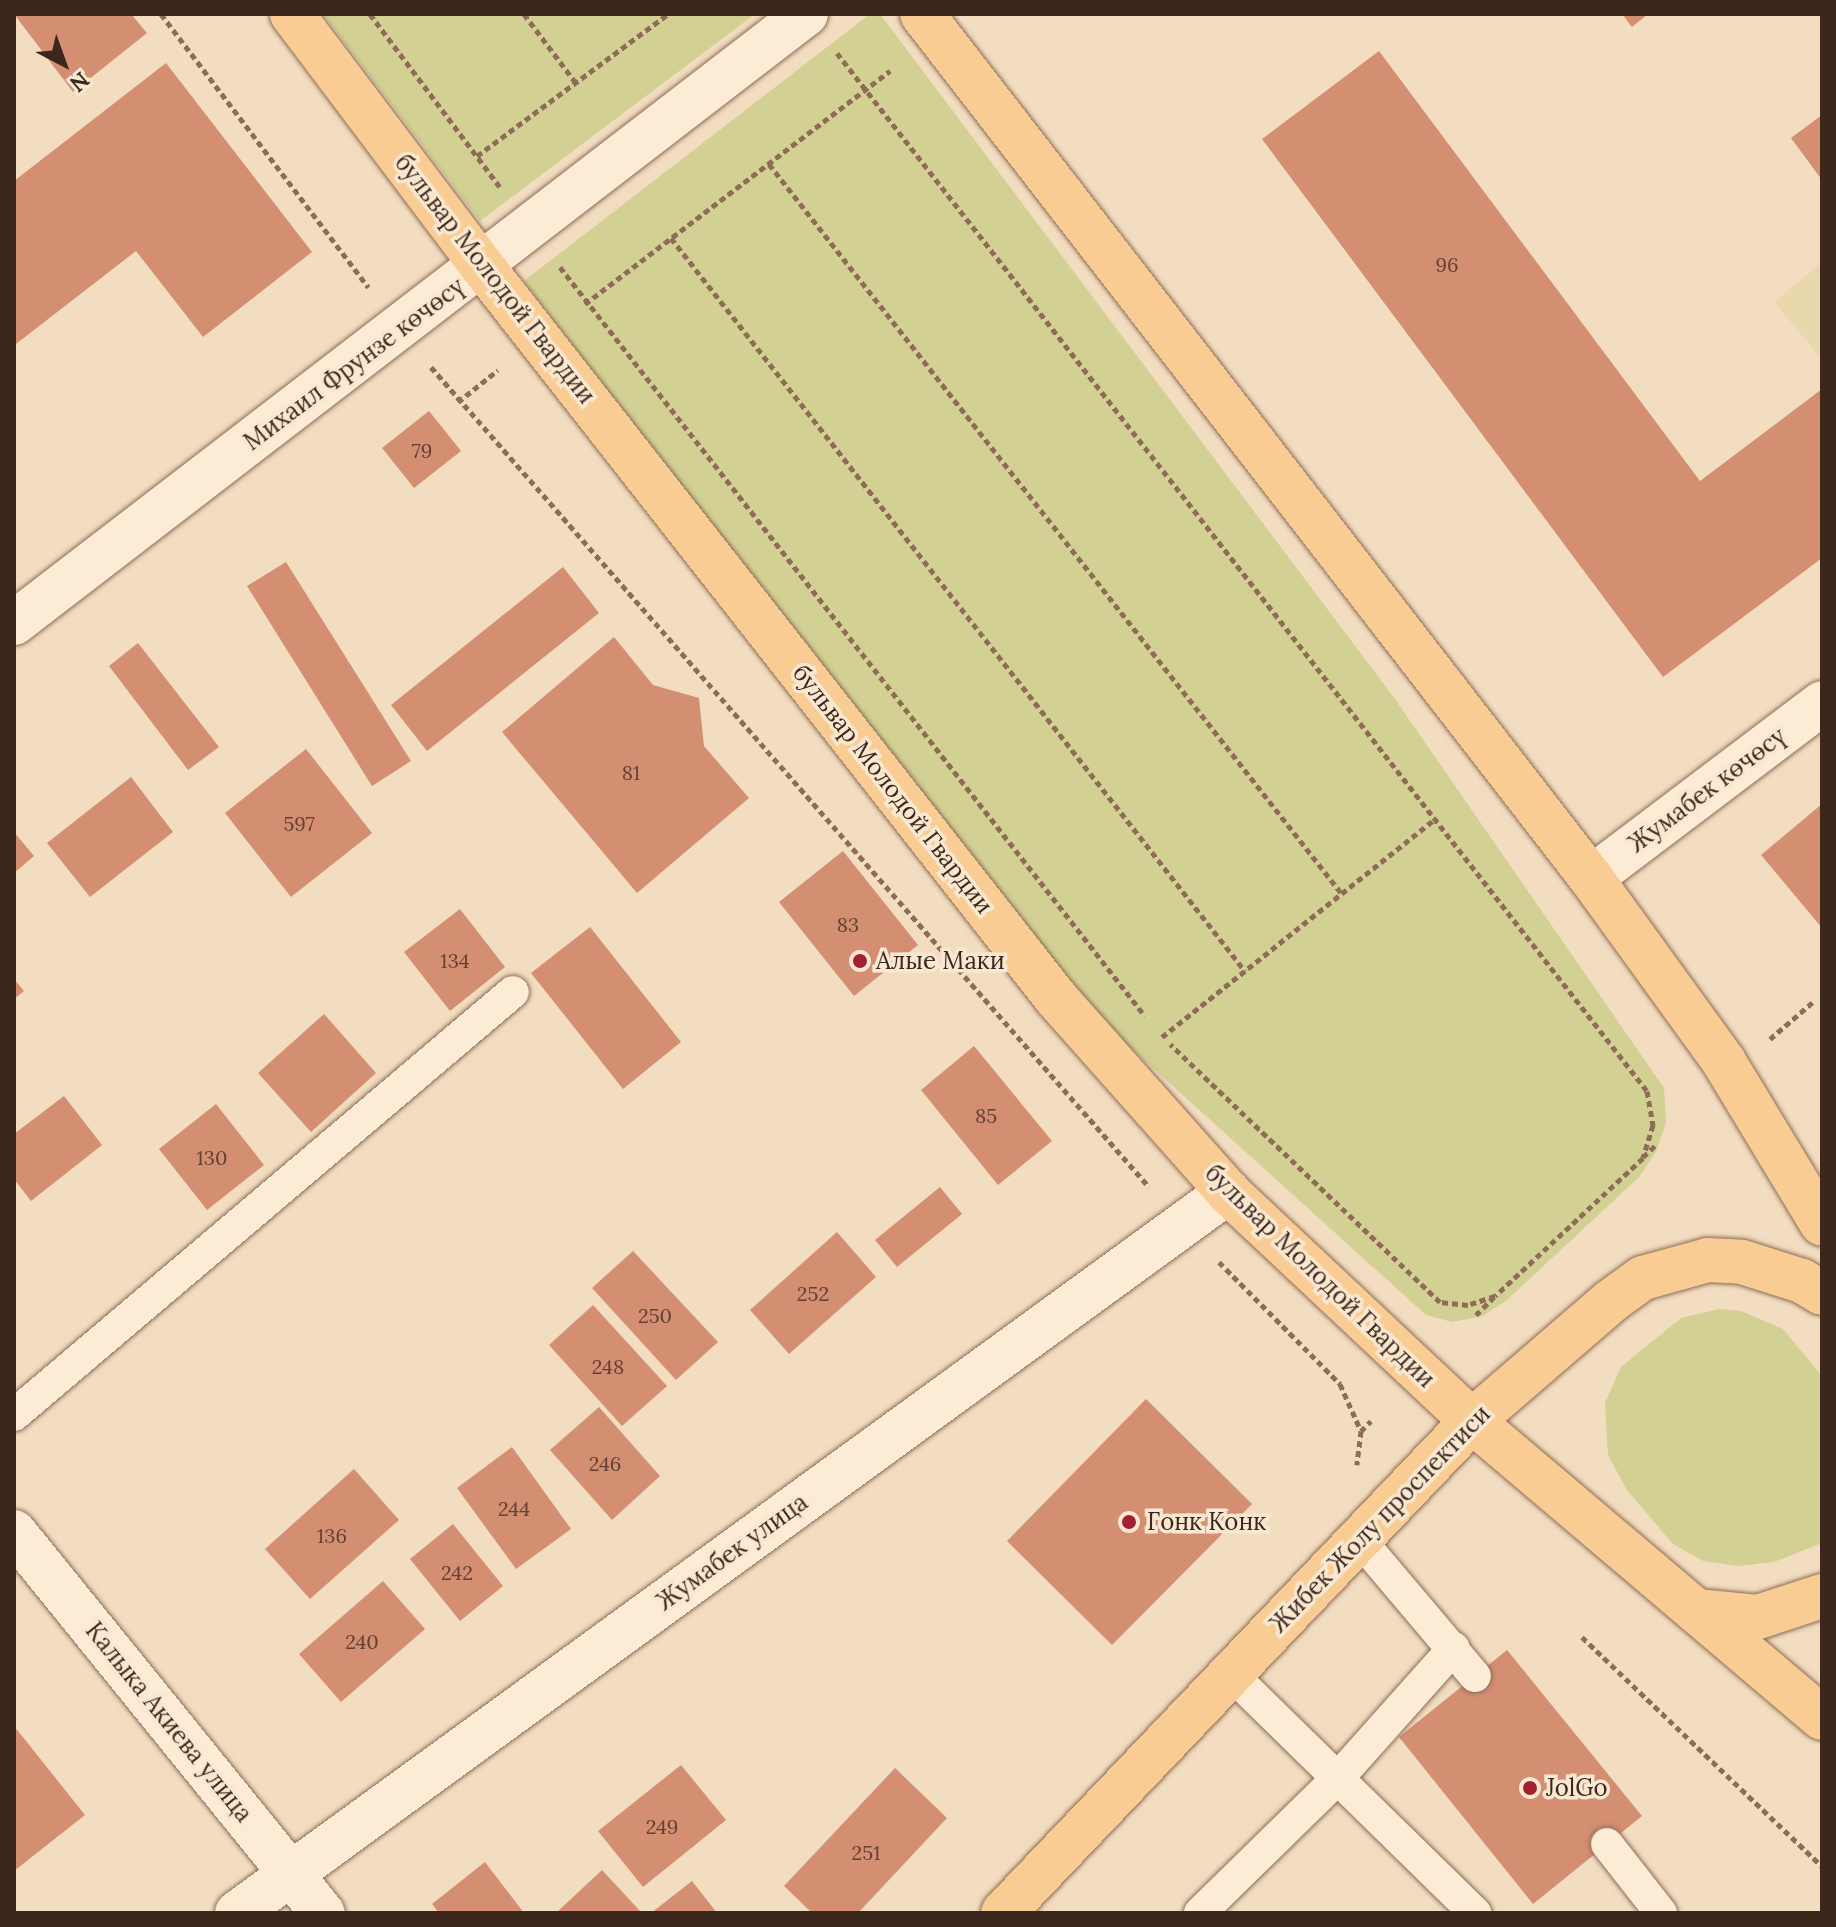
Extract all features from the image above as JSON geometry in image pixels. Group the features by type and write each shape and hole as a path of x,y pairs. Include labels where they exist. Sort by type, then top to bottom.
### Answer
{"main road":[{"name":"бульвар Молодой Гвардии","path":"292,14 482,266 1056,998 1228,1192 1472,1421 1822,1718"},
{"path":"922,14 1591,878 1724,1062 1822,1224"},
{"name":"Жибек Жолу проспектиси","path":"1003,1913 1472,1421 1611,1301 1643,1278 1672,1267 1742,1262 1802,1281 1822,1293"},
{"path":"1696,1611 1758,1617 1822,1596"}],"street":[{"name":"Михаил Фрунзе көчөсү","path":"14,623 401,329 806,14"},
{"name":"Жумабек көчөсү","path":"1591,878 1822,703"},
{"name":"Жумабек улица","path":"237,1913 1228,1192"},
{"name":"Калыка Акиева улица","path":"14,1532 323,1913"}],"lane":[{"path":"14,1415 513,992"},
{"path":"1360,1540 1475,1676"},
{"path":"1200,1913 1338,1778 1454,1648"},
{"path":"1231,1674 1475,1913"},
{"path":"1607,1844 1661,1913"}],"path":[{"path":"161,14 458,402 1184,1224 1340,1384 1361,1431 1354,1477"},
{"path":"370,14 505,194"},
{"path":"524,14 576,83"},
{"path":"477,156 660,16 668,14"},
{"path":"834,49 1647,1091 1653,1125 1643,1158"},
{"path":"575,312 890,71"},
{"path":"769,164 1342,894"},
{"path":"671,238 1245,971"},
{"path":"556,263 1162,1037 1440,1302 1468,1305 1495,1296"},
{"path":"458,402 510,361"},
{"path":"1162,1037 1436,818"},
{"path":"1770,1039 1814,1001"},
{"path":"1476,1315 1657,1144"},
{"path":"1361,1431 1371,1421"},
{"path":"1582,1637 1822,1866"}],"shaded area":[{"path":"323,14 755,14 480,221"},
{"path":"870,14 880,14 1395,699 1664,1088 1666,1123 1656,1152 1639,1177 1507,1300 1483,1316 1452,1322 1426,1315 1040,966 524,281"},
{"path":"1822,262 1822,359 1774,302"},
{"path":"1719,1309 1741,1311 1783,1329 1822,1376 1822,1543 1774,1562 1738,1566 1703,1561 1673,1544 1627,1490 1608,1455 1605,1403 1621,1367 1681,1318"}],"building":[{"path":"14,14 131,14 147,33 73,92"},
{"path":"1622,14 1648,14 1632,27"},
{"path":"1379,51 1700,481 1822,389 1822,558 1663,677 1262,139"},
{"path":"166,63 312,252 203,337 136,251 16,344 14,181"},
{"path":"1822,115 1822,180 1791,138"},
{"path":"429,411 461,451 414,488 382,448"},
{"path":"286,562 411,761 372,786 247,586"},
{"path":"563,567 599,613 427,751 391,705"},
{"path":"614,637 653,685 699,698 704,746 749,798 637,893 502,732"},
{"path":"138,643 219,747 188,770 109,666"},
{"path":"306,749 372,833 291,897 225,813"},
{"path":"131,777 173,832 90,897 47,843"},
{"path":"1822,804 1822,928 1761,855"},
{"path":"14,832 34,856 14,873"},
{"path":"843,851 918,945 854,996 779,902"},
{"path":"460,909 505,967 450,1011 404,952"},
{"path":"590,927 681,1042 623,1089 531,973"},
{"path":"14,979 24,991 14,999"},
{"path":"324,1014 376,1073 311,1132 258,1073"},
{"path":"974,1046 1052,1141 998,1185 921,1090"},
{"path":"64,1096 102,1145 31,1201 14,1179 14,1134"},
{"path":"216,1104 264,1165 207,1210 159,1149"},
{"path":"940,1187 962,1214 897,1267 875,1240"},
{"path":"837,1232 876,1277 789,1354 750,1310"},
{"path":"633,1251 718,1342 676,1380 592,1288"},
{"path":"593,1305 667,1386 622,1426 549,1345"},
{"name":"Гонк Конк","path":"1146,1399 1252,1504 1112,1645 1007,1541"},
{"path":"599,1407 660,1476 612,1520 550,1450"},
{"path":"512,1447 571,1529 516,1569 457,1488"},
{"path":"354,1469 399,1520 310,1599 265,1549"},
{"path":"453,1524 503,1586 460,1621 410,1559"},
{"path":"383,1581 425,1629 341,1702 299,1654"},
{"path":"1507,1650 1642,1816 1533,1904 1399,1737"},
{"path":"14,1726 85,1815 14,1871"},
{"path":"681,1765 726,1820 643,1887 598,1831"},
{"path":"895,1768 947,1818 858,1913 812,1913 784,1886"},
{"path":"485,1862 524,1913 439,1913 432,1904"},
{"path":"602,1870 641,1912 556,1913"},
{"path":"692,1881 717,1913 651,1913"}],"place":[{"name":"Алые Маки","path":"860,961"},
{"name":"Гонк Конк","path":"1129,1522"},
{"name":"JolGo","path":"1530,1788"}]}
